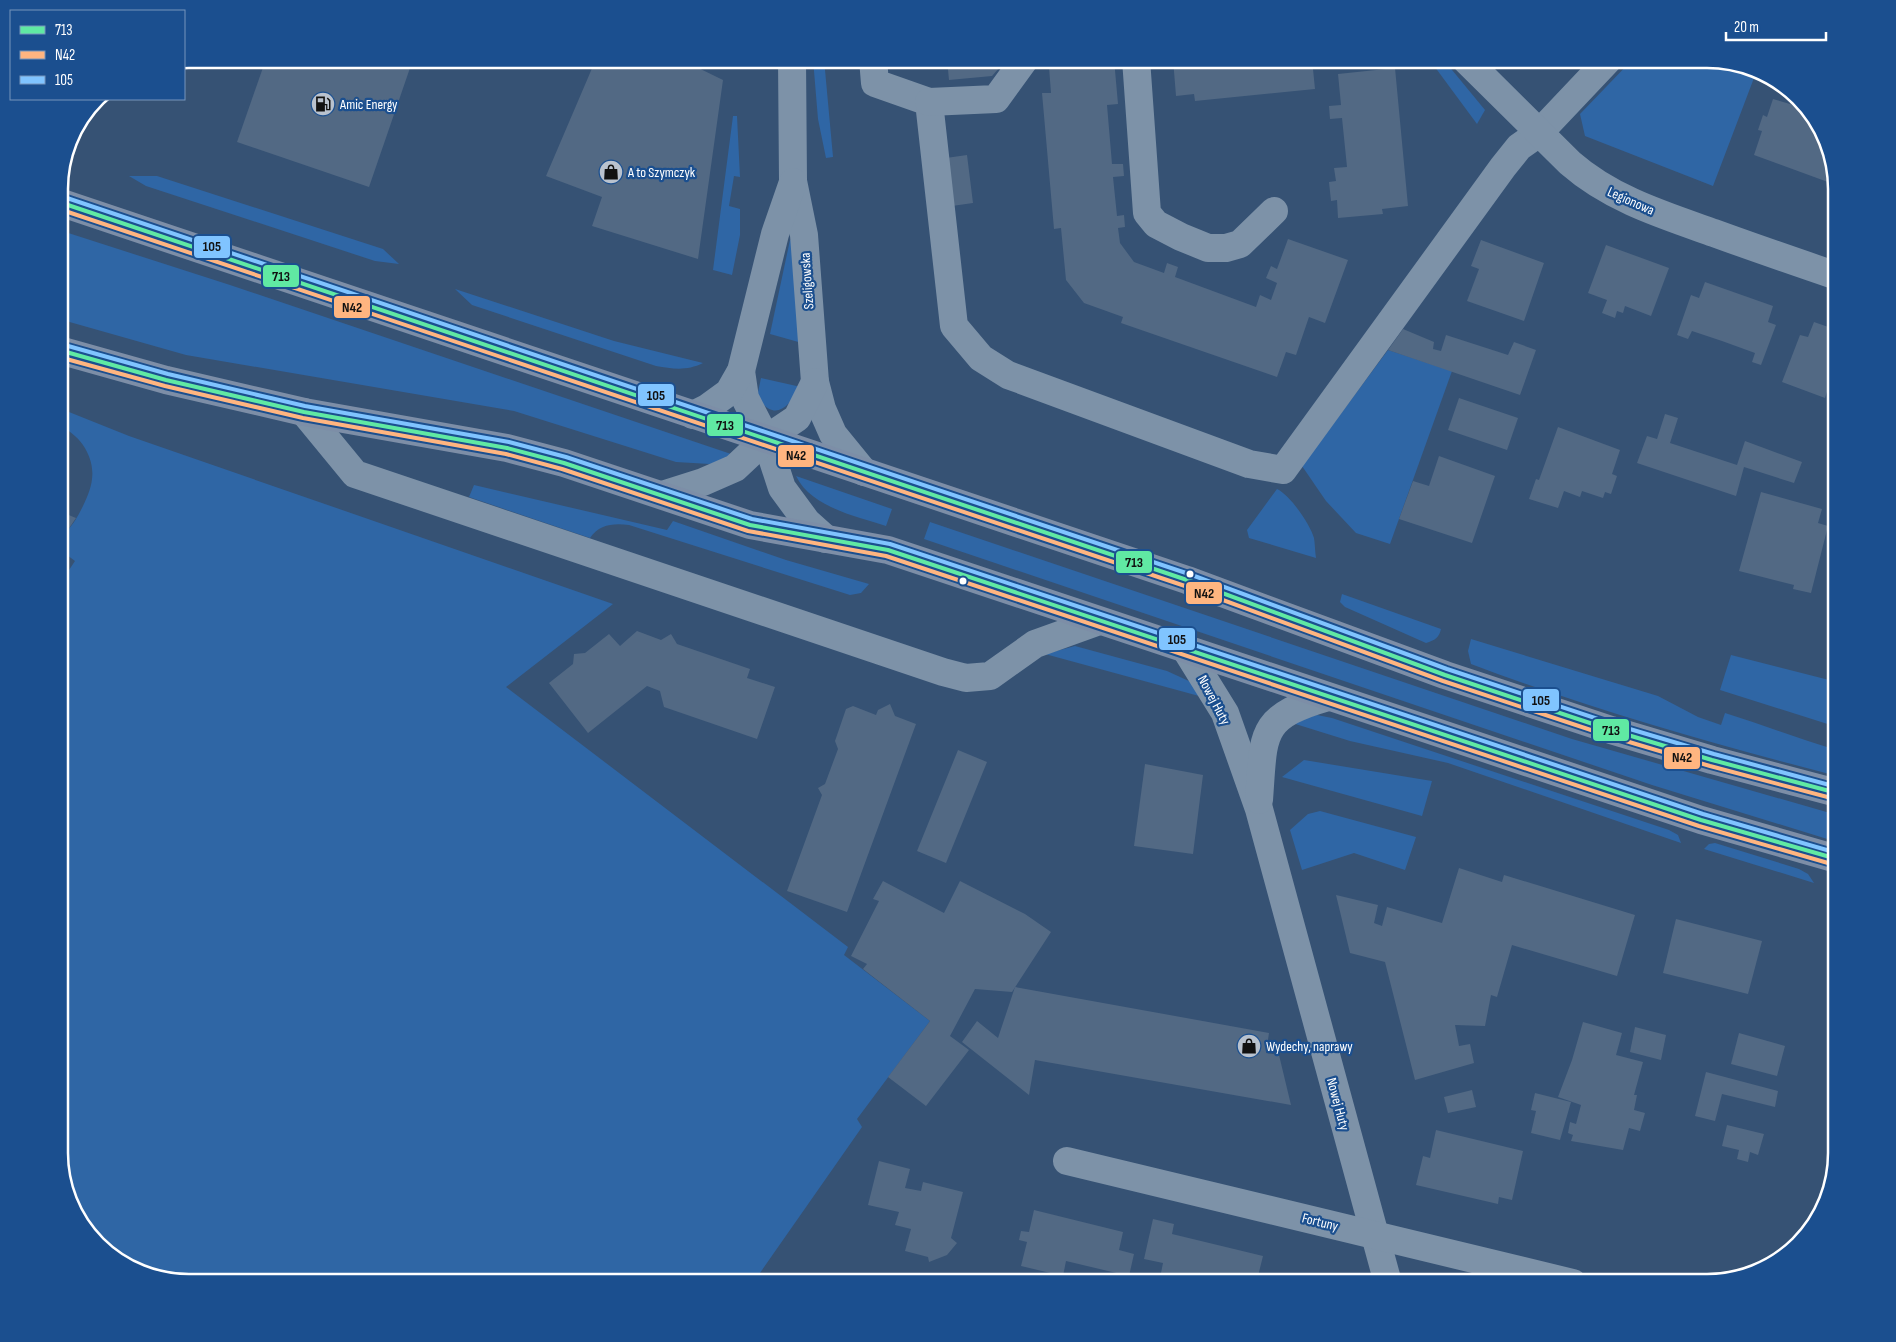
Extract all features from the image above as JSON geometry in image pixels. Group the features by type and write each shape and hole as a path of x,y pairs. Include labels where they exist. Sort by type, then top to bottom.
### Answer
{"main road":[{"path":"68,205 1187,580 1445,675 1602,727 1712,760 1828,792"},
{"path":"68,353 166,380 304,412 507,448 564,463 750,525 902,554 1701,820 1828,856"}],"street":[{"name":"Szeligowska","path":"792,68 793,181 804,235 815,382 822,409 832,434 864,472"},
{"path":"874,68 875,83 929,102 996,99 1018,68"},
{"path":"1137,68 1147,213 1156,224 1208,248 1226,248 1240,244 1274,211"},
{"name":"Legionowa","path":"1475,68 1539,133 1588,178 1611,193 1684,223 1828,273"},
{"path":"929,102 954,326 981,358 1008,375 1249,464 1283,470 1503,166 1519,147 1539,133 1600,68"},
{"name":"Szeligowska","path":"693,415 707,408 729,392 741,371 775,234 793,181"},
{"name":"Szeligowska","path":"741,371 745,398 766,439 782,488 807,522 826,539"},
{"path":"662,495 703,482 734,468 766,439 797,418 815,382"},
{"path":"304,412 355,474 943,672 966,678 990,676 1035,644 1099,621"},
{"name":"Nowej Huty","path":"1186,650 1225,713 1259,809 1385,1274"},
{"name":"Nowej Huty","path":"1259,809 1264,741 1270,727 1281,715 1300,705 1328,697"},
{"name":"Fortuny","path":"1066,1161 1536,1274"}],"shaded area":[{"path":"814,68 825,68 833,157 826,158 818,119"},
{"path":"1436,68 1450,68 1485,110 1477,124"},
{"path":"1624,68 1724,69 1754,77 1713,186 1585,136 1580,114"},
{"path":"733,116 737,116 740,177 734,176 729,206 740,209 740,235 732,275 713,270"},
{"path":"129,176 157,176 383,249 399,264 375,261 146,186"},
{"path":"68,233 230,285 731,454 723,460 710,464 676,462 514,411 186,355 68,322"},
{"path":"791,240 802,343 770,334"},
{"path":"455,289 614,341 703,363 680,369 656,366 472,305"},
{"path":"1388,350 1452,371 1390,544 1356,533 1326,501 1302,466"},
{"path":"761,378 801,387 786,406 775,411 764,405 757,397"},
{"path":"68,412 129,436 613,604 506,687 848,947 844,955 930,1021 857,1119 862,1127 759,1274 188,1274 157,1270 135,1262 109,1245 97,1233 77,1200 70,1177 68,1162 68,572 75,561 68,556 68,530 86,500 91,484 92,471 85,447 68,431"},
{"path":"796,476 892,509 886,526 848,514 823,503 803,487"},
{"path":"474,485 667,530 673,521 786,560 869,584 861,593 850,595 629,525 618,524 602,527 590,538 469,497"},
{"path":"1277,489 1288,497 1308,525 1314,538 1316,558 1249,538 1247,530"},
{"path":"930,522 1572,739 1828,812 1828,839 1652,785 924,539"},
{"path":"1342,594 1441,629 1439,635 1426,643 1345,607 1340,602"},
{"path":"1471,639 1658,696 1698,717 1721,725 1725,713 1828,747 1828,774 1652,725 1561,696 1471,664 1468,651"},
{"path":"1075,646 1167,671 1191,682 1210,699 1045,654"},
{"path":"1731,655 1828,680 1828,724 1720,690"},
{"path":"1317,715 1332,718 1669,830 1678,835 1681,843 1448,763 1350,741 1289,722"},
{"path":"1304,760 1432,781 1422,816 1282,777"},
{"path":"1320,811 1416,837 1405,870 1354,853 1302,870 1290,830 1308,814"},
{"path":"1715,843 1799,869 1808,874 1814,883 1704,849 1709,844"}],"building":[{"path":"263,68 410,68 369,187 237,142"},
{"path":"592,68 698,68 723,80 698,259 592,226 602,197 546,176"},
{"path":"948,68 999,68 992,76 949,80"},
{"path":"1049,68 1115,68 1118,104 1107,105 1112,164 1123,164 1124,176 1113,177 1117,216 1124,215 1125,227 1118,228 1120,243 1134,262 1164,273 1167,263 1178,267 1175,277 1256,307 1260,295 1271,300 1277,283 1266,278 1271,266 1277,269 1288,239 1348,260 1325,323 1309,317 1296,355 1286,352 1277,377 1121,323 1123,317 1084,303 1066,280 1061,228 1054,229 1042,93 1051,93"},
{"path":"1174,68 1313,68 1315,89 1195,101 1194,94 1176,96"},
{"path":"1395,68 1408,206 1382,209 1383,214 1338,218 1337,200 1331,201 1329,182 1336,181 1334,168 1347,167 1342,118 1330,119 1329,106 1341,105 1338,74"},
{"path":"1773,99 1790,104 1791,101 1799,109 1819,142 1824,157 1828,182 1754,155 1762,131 1758,130 1763,115 1767,117"},
{"path":"967,155 973,203 952,206 946,158"},
{"path":"1481,240 1544,263 1524,321 1467,301 1479,269 1471,266"},
{"path":"1606,245 1669,268 1651,316 1625,306 1623,313 1617,311 1615,318 1602,313 1607,300 1588,293"},
{"path":"1705,282 1773,306 1768,322 1776,325 1761,365 1752,362 1755,353 1722,341 1692,331 1688,339 1677,335 1691,295 1699,298"},
{"path":"1814,322 1828,327 1828,388 1825,398 1782,382 1800,335 1808,337"},
{"path":"1403,329 1434,342 1433,349 1441,351 1446,335 1508,355 1514,342 1536,350 1520,395 1388,350"},
{"path":"1459,398 1518,418 1507,450 1448,430"},
{"path":"1665,414 1678,418 1670,443 1737,465 1745,441 1802,462 1794,483 1744,467 1736,496 1637,463 1647,436 1657,439"},
{"path":"1558,427 1620,450 1612,474 1617,476 1611,494 1605,492 1603,498 1582,491 1580,497 1564,491 1558,508 1529,499 1536,479 1539,480"},
{"path":"1439,456 1495,476 1472,543 1399,519 1413,481 1429,486"},
{"path":"1761,492 1822,509 1818,523 1828,526 1811,593 1793,589 1794,585 1739,571"},
{"path":"68,515 76,518 68,530"},
{"path":"637,631 661,640 671,634 677,644 750,669 747,678 775,687 757,739 664,707 660,691 647,686 588,733 549,683 573,664 574,654 585,653 609,634 620,646"},
{"path":"890,704 895,716 916,724 847,912 787,891 822,795 818,788 825,784 838,749 835,741 846,709 853,706 876,715 878,710"},
{"path":"958,750 987,762 946,863 917,851"},
{"path":"1145,764 1203,775 1193,854 1134,846"},
{"path":"1459,868 1502,882 1504,875 1635,915 1617,976 1512,945 1497,997 1491,995 1485,1026 1455,1025 1459,1046 1470,1044 1474,1063 1415,1080 1385,962 1350,953 1336,895 1378,905 1374,923 1382,926 1387,907 1442,923"},
{"path":"883,881 944,913 960,881 1025,914 1051,932 1012,992 975,989 950,1036 969,1050 926,1106 888,1077 930,1021 863,969 867,964 851,956 879,901 873,899"},
{"path":"1676,919 1762,941 1748,994 1663,973"},
{"path":"1015,987 1269,1033 1266,1053 1279,1055 1291,1105 1035,1060 1029,1095 962,1042 977,1021 998,1038"},
{"path":"1583,1022 1622,1033 1616,1055 1643,1062 1634,1095 1637,1095 1634,1110 1645,1113 1640,1131 1629,1128 1623,1150 1571,1141 1573,1135 1568,1133 1570,1122 1576,1124 1581,1105 1558,1097 1572,1060"},
{"path":"1635,1027 1666,1035 1661,1060 1630,1052"},
{"path":"1739,1033 1785,1046 1777,1076 1731,1064"},
{"path":"1706,1072 1778,1091 1775,1107 1722,1094 1715,1121 1695,1116"},
{"path":"1472,1090 1476,1107 1448,1113 1444,1097"},
{"path":"1535,1093 1571,1102 1560,1140 1531,1133 1536,1111 1531,1110"},
{"path":"1727,1125 1764,1134 1758,1155 1750,1152 1748,1162 1737,1159 1739,1150 1722,1146"},
{"path":"1436,1130 1523,1151 1512,1200 1499,1197 1498,1204 1416,1185 1423,1156 1430,1158"},
{"path":"879,1161 910,1169 905,1188 921,1191 923,1182 963,1192 951,1238 957,1243 947,1255 929,1262 928,1257 905,1251 911,1229 895,1225 899,1212 868,1205"},
{"path":"1034,1210 1123,1232 1119,1250 1134,1254 1129,1274 1121,1274 1066,1261 1063,1274 1055,1274 1021,1266 1027,1242 1019,1240 1021,1231 1029,1232"},
{"path":"1153,1219 1174,1224 1172,1234 1263,1256 1258,1274 1161,1274 1163,1263 1144,1259"}],"transit line":[{"name":"105","path":"68,198 1189,574 1447,669 1613,724 1828,785"},
{"name":"713","path":"68,205 1187,580 1445,675 1611,730 1712,760 1828,791"},
{"name":"N42","path":"68,212 1185,586 1443,681 1609,736 1710,766 1828,797"},
{"name":"105","path":"68,346 168,374 305,406 509,442 566,457 752,519 890,544 1703,814 1828,850"},
{"name":"713","path":"68,353 166,380 304,412 507,448 564,463 750,525 888,550 1701,820 1828,856"},
{"name":"N42","path":"68,359 165,386 303,418 506,454 562,469 748,531 886,556 1699,826 1828,863"}],"place":[{"name":"Amic Energy","path":"323,104"},
{"name":"A to Szymczyk","path":"611,172"},
{"name":"Wydechy, naprawy","path":"1249,1046"}]}
